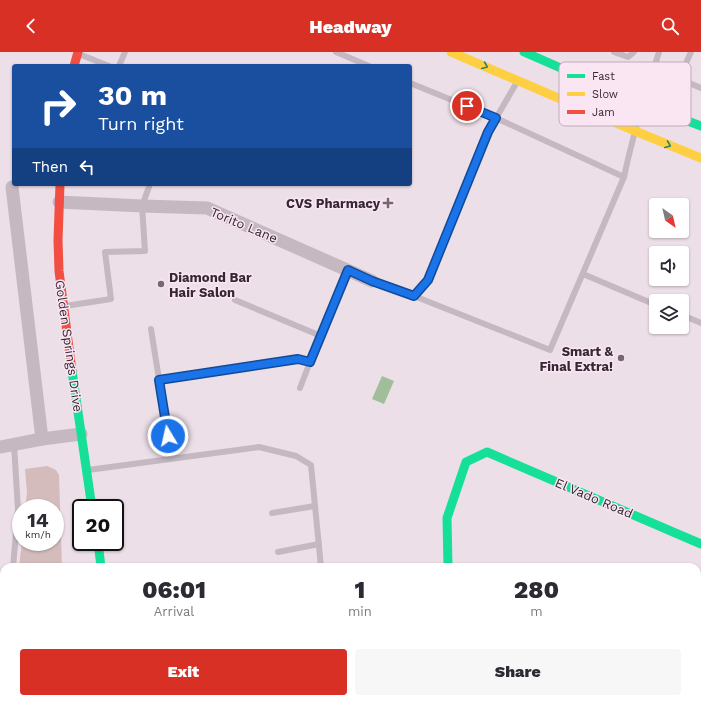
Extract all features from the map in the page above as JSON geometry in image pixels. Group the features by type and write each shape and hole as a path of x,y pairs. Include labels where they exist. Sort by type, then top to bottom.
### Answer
{"main road":[{"path":"451,52 559,99"},
{"path":"524,52 559,67"},
{"path":"75,64 78,53"},
{"path":"691,122 701,126"},
{"path":"623,126 701,158"},
{"name":"Golden Springs Drive","path":"60,186 58,240 63,306 91,499"},
{"name":"El Vado Road","path":"448,563 447,518 466,462 487,452 701,544"},
{"path":"99,551 101,563"}],"street":[{"path":"12,187 42,439"},
{"name":"Torito Lane","path":"59,202 207,208 372,281"},
{"path":"0,447 42,439 81,434"}],"lane":[{"path":"120,64 125,52"},
{"path":"336,52 365,64"},
{"path":"614,52 628,57 634,52"},
{"path":"657,62 660,52"},
{"path":"686,62 691,52"},
{"path":"78,53 104,64"},
{"path":"414,296 428,280 488,132 518,81"},
{"path":"412,84 496,118 624,177"},
{"path":"691,84 701,88"},
{"path":"372,281 550,350 624,177 636,126"},
{"path":"63,306 111,299 105,252 145,251 142,206 149,186"},
{"path":"300,388 348,270"},
{"path":"583,274 649,302"},
{"path":"235,300 321,336"},
{"path":"689,319 701,323"},
{"path":"151,329 168,436"},
{"path":"159,380 298,359 310,362"},
{"path":"13,563 18,510 14,444"},
{"path":"87,470 259,447 296,456 312,465 321,563"},
{"path":"272,513 315,506"},
{"path":"278,552 319,544"}],"shaded area":[{"path":"382,376 394,381 384,404 372,399"},
{"path":"47,466 56,470 59,475 60,499 26,499 25,469"},
{"path":"21,551 61,551 62,563 19,563"}],"traffic: fast":[{"path":"524,52 559,67"},
{"path":"691,122 701,126"},
{"path":"72,371 91,499"},
{"path":"448,563 447,518 466,462 487,452 701,544"},
{"path":"99,551 101,563"}],"traffic: slow":[{"path":"451,52 559,98"},
{"path":"623,126 701,158"}],"traffic: jam":[{"path":"75,64 78,52"},
{"path":"60,186 58,240 59,271 72,371"}],"place":[{"name":"CVS Pharmacy","path":"388,203"},
{"name":"Diamond Bar Hair Salon","path":"161,284"},
{"name":"Smart & Final Extra!","path":"621,358"}],"route":[{"path":"168,436 159,380 298,359 310,362 348,270 372,281 414,296 428,280 488,132 496,118 467,106"}]}
